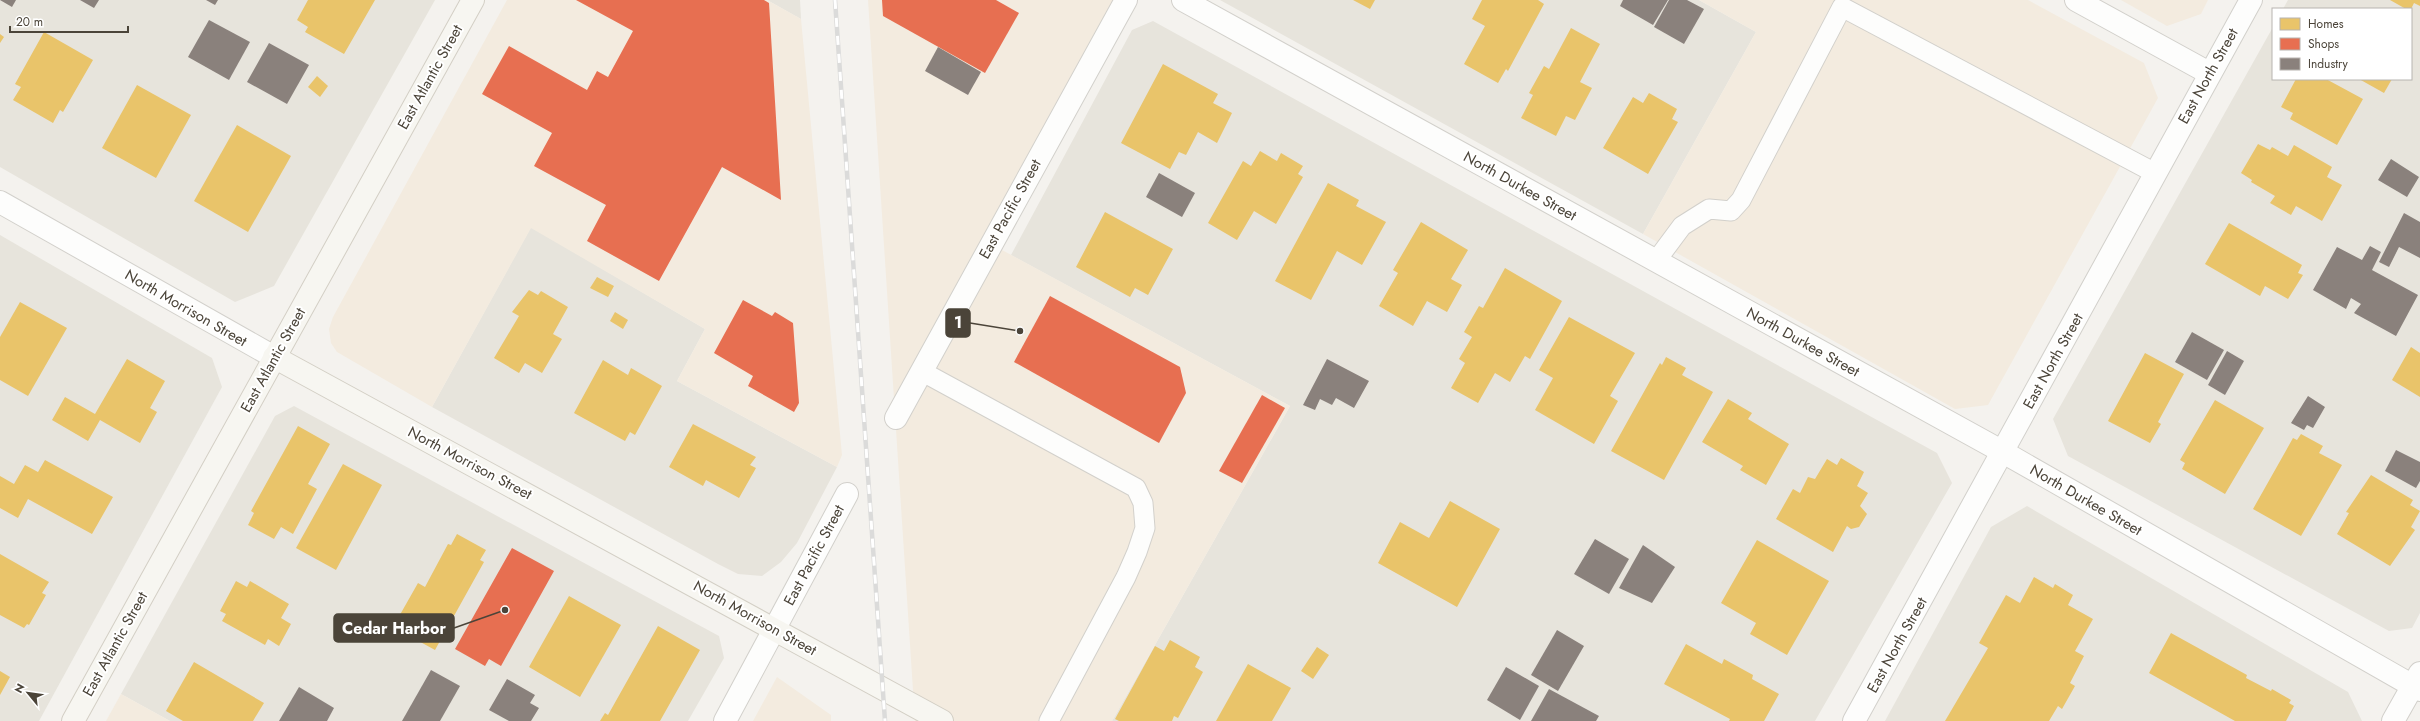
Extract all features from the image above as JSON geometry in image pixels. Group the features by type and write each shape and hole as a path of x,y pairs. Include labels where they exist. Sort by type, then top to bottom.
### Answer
{"street":[{"name":"East Atlantic Street","path":"73,721 474,0"},
{"name":"East Pacific Street","path":"896,418 1126,0"},
{"name":"North Durkee Street","path":"1183,0 2003,452 2418,683"},
{"path":"2076,0 2209,73"},
{"name":"East North Street","path":"1854,721 2250,0"},
{"name":"North Morrison Street","path":"0,202 274,358 776,628 942,721"},
{"name":"East Pacific Street","path":"725,721 847,494"},
{"path":"2393,721 2418,683"}],"lane":[{"path":"1656,261 1682,226 1709,209 1731,211 1741,200 1842,7 2155,173"},
{"path":"921,371 1136,488 1143,503 1145,528 1134,558 1048,721"}],"shaded area":[{"path":"0,0 435,0 274,286 235,302 0,167"},
{"path":"507,0 767,0 801,19 842,455 837,467 677,381 705,329 531,228 432,407 337,352 331,343 329,329 333,317"},
{"path":"767,0 800,0 801,19"},
{"path":"868,0 1126,0 991,244 1290,406 1112,721 915,721"},
{"path":"1220,0 1699,0 1756,32 1643,234"},
{"path":"1699,0 2028,0 2144,63 2158,98 1988,405 1955,409 1643,234 1756,32"},
{"path":"2121,0 2208,0 2201,14 2167,26"},
{"path":"2288,0 2420,0 2420,613 2412,628 2389,631 2068,456 2053,419 2272,29 2272,80 2412,80 2412,8 2284,8"},
{"path":"1153,21 1937,453 1952,483 1815,721 1112,721 1290,406 1011,255 1132,30"},
{"path":"531,227 705,329 677,381 837,467 797,543 781,562 762,576 738,574 718,564 432,407"},
{"path":"0,235 212,358 222,387 39,721 0,721"},
{"path":"294,406 719,636 724,658 688,721 170,721 121,694 275,416"},
{"path":"2027,506 2348,692 2362,721 1885,721 1991,527"},
{"path":"777,677 831,715 831,721 753,721"},
{"path":"121,694 170,721 106,721"}],"building: Homes":[{"path":"308,0 375,0 344,54 305,32 308,27 297,20"},
{"path":"1353,0 1375,0 1370,9"},
{"path":"1482,0 1538,0 1544,4 1508,71 1506,69 1498,83 1464,64 1485,26 1472,19"},
{"path":"2390,0 2420,0 2420,6 2414,3 2412,8 2404,8"},
{"path":"1571,28 1600,44 1580,82 1592,88 1575,120 1566,116 1556,136 1521,118 1533,95 1529,93 1544,66 1549,69"},
{"path":"44,32 93,60 63,112 60,110 53,123 13,100 21,87 15,84"},
{"path":"0,34 4,37 0,43"},
{"path":"1163,64 1218,94 1213,103 1232,113 1217,143 1198,132 1186,155 1179,152 1170,169 1121,143"},
{"path":"317,76 328,86 320,97 308,87"},
{"path":"2295,80 2328,80 2363,99 2337,145 2290,119 2293,113 2281,107"},
{"path":"2361,80 2391,80 2384,93"},
{"path":"137,85 191,115 156,178 102,148"},
{"path":"1649,93 1677,109 1672,119 1678,122 1648,174 1603,148 1633,97 1643,103"},
{"path":"237,125 291,156 248,232 194,201"},
{"path":"2258,144 2270,150 2272,147 2288,156 2294,145 2332,167 2327,177 2342,185 2322,221 2296,206 2291,215 2270,203 2275,196 2251,182 2252,180 2241,173"},
{"path":"1260,151 1277,161 1281,153 1303,166 1298,174 1303,177 1276,224 1254,211 1237,240 1208,223 1243,161 1251,166"},
{"path":"1328,183 1359,200 1356,206 1386,222 1362,265 1337,251 1311,300 1275,281"},
{"path":"1105,212 1173,249 1148,295 1135,288 1130,297 1076,267"},
{"path":"1421,222 1468,250 1451,279 1462,285 1447,312 1427,301 1413,326 1379,306 1398,273 1393,270"},
{"path":"2229,223 2302,265 2298,273 2303,275 2288,299 2265,286 2260,296 2205,264"},
{"path":"1505,268 1562,301 1530,359 1525,356 1510,382 1495,373 1478,403 1451,388 1465,363 1459,359 1472,337 1464,332 1479,306 1483,308"},
{"path":"597,277 614,286 608,297 590,288"},
{"path":"529,290 538,295 541,291 568,307 553,334 562,339 542,373 525,363 519,373 494,358 519,316 512,312"},
{"path":"20,302 67,328 28,396 0,380 0,337"},
{"path":"615,312 628,320 623,329 610,321"},
{"path":"1569,317 1635,353 1610,396 1618,401 1594,444 1535,410 1553,378 1539,370"},
{"path":"2411,347 2420,353 2420,397 2392,380"},
{"path":"2145,353 2184,374 2158,422 2161,424 2150,443 2108,421"},
{"path":"1666,357 1686,368 1682,375 1713,392 1664,480 1611,451 1660,363 1662,365"},
{"path":"127,359 165,381 150,408 157,412 140,443 100,420 88,441 52,420 65,397 95,414"},
{"path":"603,360 628,375 631,368 662,386 635,435 630,432 625,441 574,413"},
{"path":"1728,399 1752,413 1748,419 1789,444 1766,485 1740,470 1743,466 1702,442"},
{"path":"2215,400 2264,428 2225,494 2182,469 2185,463 2180,460"},
{"path":"693,424 756,457 750,465 756,468 739,498 706,480 703,486 669,467"},
{"path":"298,426 330,444 308,484 317,489 293,534 281,527 274,539 248,525 254,513 251,511"},
{"path":"2301,434 2323,446 2319,453 2342,465 2301,536 2253,509 2293,438 2297,440"},
{"path":"1841,458 1864,472 1857,486 1868,493 1860,506 1867,514 1859,527 1851,529 1847,526 1833,552 1776,519 1793,489 1800,493 1808,477 1815,479 1827,459 1837,465"},
{"path":"45,460 113,497 92,534 28,499 18,518 0,508 0,476 14,484 25,465 38,472"},
{"path":"343,464 382,485 336,570 296,548"},
{"path":"2371,475 2413,500 2410,505 2420,511 2411,527 2415,530 2390,566 2337,534 2349,513 2346,512"},
{"path":"1450,501 1500,529 1457,607 1378,563 1400,522 1429,538"},
{"path":"457,534 486,550 480,560 484,562 435,650 393,627 418,583 425,587 448,544 451,545"},
{"path":"1757,540 1829,581 1787,655 1750,634 1756,623 1721,603"},
{"path":"0,554 49,582 42,593 46,595 29,625 27,624 24,628 0,615"},
{"path":"2034,577 2053,588 2055,584 2073,595 2068,605 2093,619 2075,651 2084,656 2070,683 2075,686 2062,709 2058,706 2049,721 1945,721 1988,648 1979,643 2006,595 2020,603"},
{"path":"236,581 247,587 250,581 289,604 281,618 291,624 279,646 268,639 265,645 222,621 226,614 220,611"},
{"path":"569,596 621,625 580,697 529,667"},
{"path":"658,626 700,650 660,721 600,721 605,713 608,715"},
{"path":"2171,633 2247,675 2246,678 2271,691 2272,689 2291,700 2289,703 2294,706 2286,721 2235,721 2149,673"},
{"path":"1170,640 1200,657 1195,667 1203,672 1178,718 1174,716 1172,721 1119,721 1115,719 1155,646 1164,651"},
{"path":"1686,644 1722,664 1724,659 1753,675 1752,679 1779,694 1764,721 1729,721 1730,719 1664,684"},
{"path":"1317,647 1329,655 1313,679 1301,671"},
{"path":"194,662 264,703 253,721 183,721 166,711"},
{"path":"1248,664 1291,688 1272,721 1216,721"},
{"path":"0,671 10,677 0,695"}],"building: Shops":[{"path":"576,0 764,0 769,3 781,200 722,167 659,281 587,241 606,205 534,166 552,133 482,94 509,46 587,90 597,71 608,77 633,31"},
{"path":"882,0 996,0 1019,13 985,73 883,16"},
{"path":"1050,296 1180,367 1186,393 1159,443 1014,362"},
{"path":"743,300 772,316 775,312 793,323 799,403 794,412 748,386 753,376 714,353"},
{"path":"1262,395 1285,408 1242,483 1219,471"},
{"path":"512,548 554,571 501,666 489,659 485,666 455,649"}],"building: Industry":[{"path":"0,0 16,0 12,7"},
{"path":"80,0 99,0 94,8"},
{"path":"206,0 218,0 215,5"},
{"path":"1623,0 1668,0 1653,25 1620,6"},
{"path":"1669,0 1687,0 1704,9 1684,44 1654,27"},
{"path":"209,20 250,42 229,80 188,57"},
{"path":"269,43 309,65 287,104 247,82"},
{"path":"938,47 981,72 968,95 925,71"},
{"path":"2391,159 2419,177 2407,197 2378,180"},
{"path":"1159,173 1195,193 1182,217 1146,197"},
{"path":"2404,213 2420,222 2420,258 2399,247 2389,267 2379,262"},
{"path":"2370,246 2381,252 2372,270 2418,295 2396,336 2354,313 2361,304 2351,298 2346,309 2313,290 2337,247 2362,260"},
{"path":"2192,332 2224,350 2207,380 2175,362"},
{"path":"2227,351 2244,361 2225,395 2208,385"},
{"path":"1327,359 1369,381 1354,408 1336,398 1332,405 1320,399 1315,410 1303,405"},
{"path":"2308,396 2325,407 2313,428 2307,425 2304,430 2291,423"},
{"path":"2396,450 2420,462 2420,481 2416,488 2385,471"},
{"path":"1595,539 1629,559 1609,594 1574,574"},
{"path":"1643,545 1675,567 1652,603 1619,588"},
{"path":"1557,630 1584,646 1558,691 1531,675"},
{"path":"1506,667 1539,686 1520,720 1487,700"},
{"path":"431,670 460,686 440,721 402,721"},
{"path":"507,679 535,695 530,703 539,708 531,721 509,721 489,710"},
{"path":"299,687 334,708 327,721 279,721"},
{"path":"1549,689 1599,716 1596,721 1531,721"}],"railway":[{"path":"835,0 885,721"}],"place":[{"name":"1","path":"1020,331"},
{"name":"Cedar Harbor","path":"505,610"}]}
